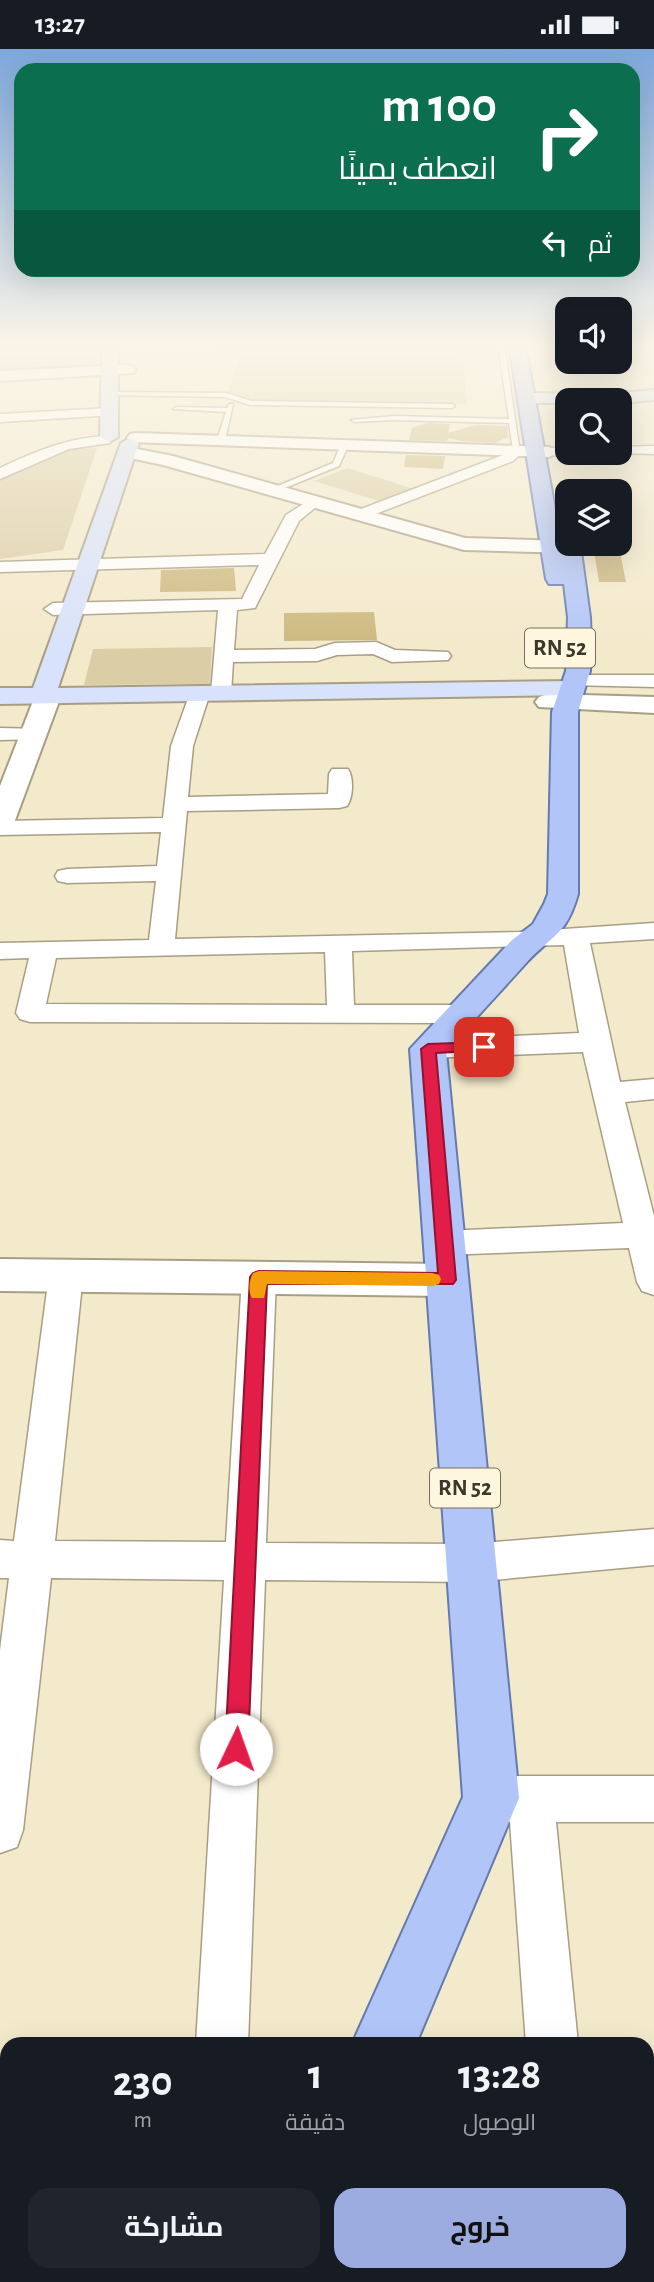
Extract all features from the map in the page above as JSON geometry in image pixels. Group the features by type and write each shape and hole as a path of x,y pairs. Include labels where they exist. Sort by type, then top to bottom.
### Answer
{"main road":[{"path":"118,448 63,609 28,696 563,692"},
{"name":"RN 52","path":"542,451 555,502"},
{"name":"RN 52","path":"540,934 563,894 563,692 578,671 579,617 568,556"},
{"path":"428,1049 458,1014 540,934"},
{"name":"RN 52","path":"388,2037 511,1799 471,1563 428,1049"}],"street":[{"path":"0,474 55,448"},
{"path":"165,448 272,490 464,544 555,542"},
{"path":"464,448 542,451"},
{"path":"632,451 654,450"},
{"path":"359,515 508,458 542,451"},
{"path":"63,609 248,604 292,518 314,502"},
{"path":"0,567 271,559"},
{"path":"162,938 182,745 211,693 224,656 228,604"},
{"path":"224,656 317,655 335,649 376,648 392,656 441,656"},
{"path":"563,692 654,681"},
{"path":"563,692 654,705"},
{"path":"28,696 34,734 1,820 175,814 339,801 340,774"},
{"path":"0,734 34,734"},
{"path":"67,876 169,873"},
{"path":"0,931 338,944 540,934 654,914"},
{"path":"0,951 44,950 162,938 654,931"},
{"path":"540,934 595,1042 654,1282"},
{"path":"338,944 341,1014"},
{"path":"44,950 30,1013 458,1014"},
{"path":"428,1049 595,1042"},
{"path":"608,1093 654,1089"},
{"path":"0,1275 259,1277 446,1261 642,1235"},
{"path":"0,1830 16,1559 66,1275"},
{"path":"222,2037 259,1277"},
{"path":"16,1559 471,1563 654,1547"},
{"path":"551,2037 511,1799 654,1799"}],"lane":[{"path":"272,490 336,464 345,448"}],"shaded area":[{"path":"97,448 63,550 0,559 0,479 65,449"},
{"path":"347,468 414,489 382,502 314,481"},
{"path":"212,647 210,684 84,685 93,649"}],"building":[{"path":"406,455 445,456 443,469 404,467"},
{"path":"595,556 621,556 626,582 599,582"},
{"path":"234,568 236,591 160,592 161,570"},
{"path":"374,612 377,640 284,641 284,613"}],"slow traffic":[{"path":"258,1293 259,1277 432,1279"}],"route":[{"path":"236,1749 259,1277 447,1280 428,1049 484,1047"}]}
